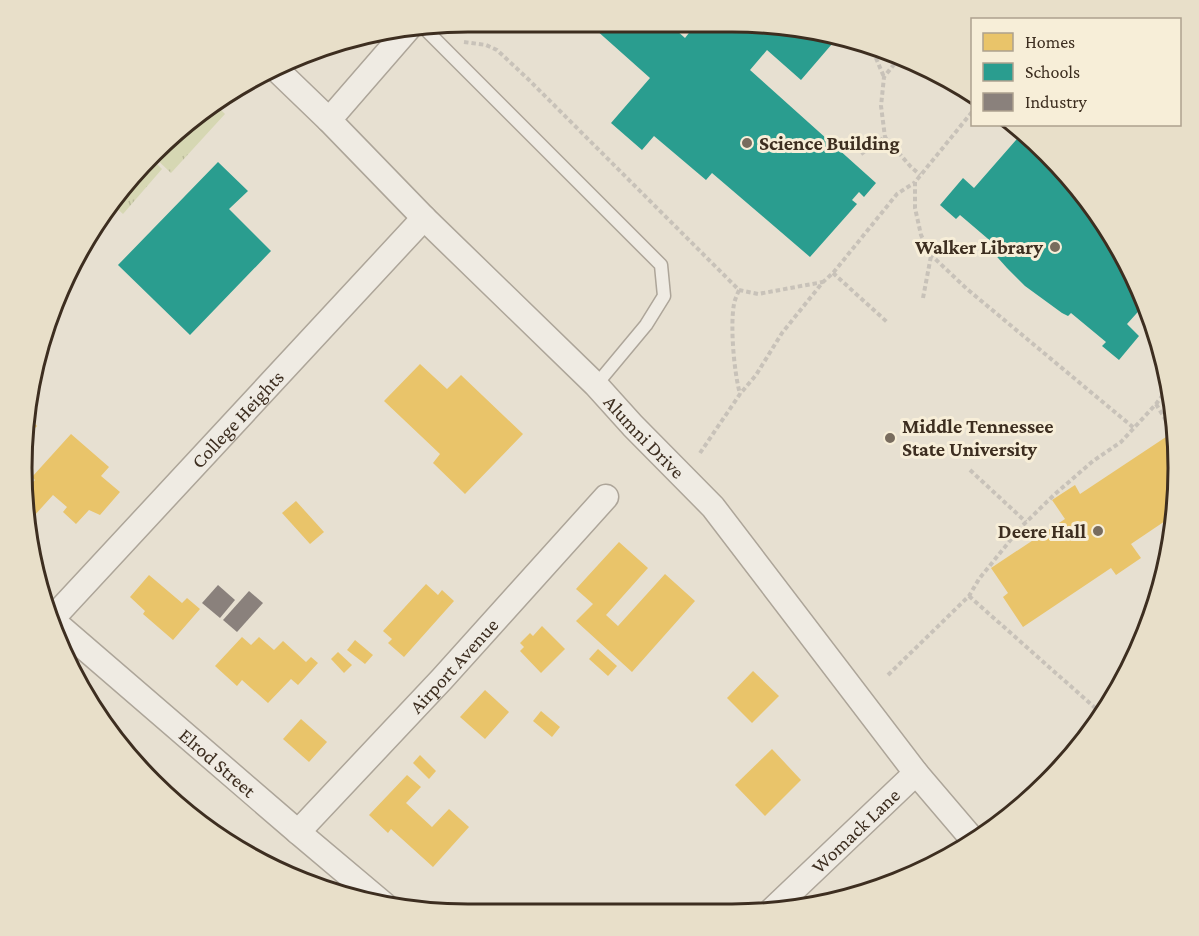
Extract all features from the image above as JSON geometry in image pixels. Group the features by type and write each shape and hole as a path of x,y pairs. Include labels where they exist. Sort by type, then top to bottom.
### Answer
{"street":[{"path":"328,120 401,37"},
{"name":"Alumni Drive","path":"281,74 424,218 596,385 713,507 916,773 968,834"},
{"name":"College Heights","path":"57,613 424,218"},
{"name":"Airport Avenue","path":"298,832 442,679 606,497"},
{"name":"Elrod Street","path":"63,631 371,893"},
{"name":"Womack Lane","path":"781,902 916,773"}],"lane":[{"path":"429,33 661,265 664,296 646,325 596,385"}],"path":[{"path":"462,41 486,45 497,51 528,79 739,290 758,294 824,282"},
{"path":"875,57 884,77 881,106 885,137 920,175"},
{"path":"884,77 894,64"},
{"path":"699,453 756,375 782,333 897,194 915,182 971,113"},
{"path":"861,154 885,137"},
{"path":"915,182 915,208 921,235 932,255 967,288 1134,428"},
{"path":"923,298 932,255"},
{"path":"833,273 887,322"},
{"path":"739,290 734,302 733,322 736,379 740,394"},
{"path":"888,675 969,596 979,579 1026,522 1093,461 1121,442 1161,397"},
{"path":"1156,404 1165,418"},
{"path":"970,470 1026,522"},
{"path":"969,596 1096,708"}],"green space":[{"path":"220,109 225,114 171,173 158,160"},
{"path":"156,163 162,169 123,214 117,209"}],"building: Homes":[{"path":"420,364 447,389 461,375 523,434 465,494 433,463 440,454 384,401"},
{"path":"71,434 109,467 101,476 120,492 100,515 89,510 76,524 63,512 67,507 53,495 34,516 32,483 35,480 32,477"},
{"name":"Deere Hall","path":"1167,436 1168,468 1164,521 1131,544 1141,558 1116,575 1111,568 1023,627 1003,597 1008,593 991,568 1065,519 1052,500 1075,485 1080,494"},
{"path":"296,501 324,532 310,544 282,513"},
{"path":"619,542 648,568 606,615 618,626 665,574 695,601 632,672 576,621 593,604 576,589"},
{"path":"149,575 182,603 187,598 200,609 173,640 143,614 145,611 130,597"},
{"path":"426,584 438,595 442,590 454,601 404,657 388,643 392,639 383,631"},
{"path":"542,626 565,649 541,673 520,651 524,647 520,643 530,633 533,636"},
{"path":"242,637 251,645 259,637 274,650 283,641 306,662 311,657 318,663 298,685 291,679 268,703 242,680 237,686 215,666"},
{"path":"355,640 373,655 365,664 347,650"},
{"path":"598,649 617,666 608,676 589,659"},
{"path":"338,652 352,665 344,673 331,659"},
{"path":"753,671 779,696 752,723 727,698"},
{"path":"485,690 509,712 485,739 460,717"},
{"path":"541,711 560,727 552,737 533,721"},
{"path":"301,719 327,742 309,762 283,739"},
{"path":"772,749 801,780 765,816 735,785"},
{"path":"420,755 436,771 429,779 413,763"},
{"path":"407,775 421,787 406,803 432,827 449,809 469,827 433,867 391,829 388,833 369,815"}],"building: Schools":[{"name":"Science Building","path":"598,32 678,32 685,38 690,32 760,32 832,44 801,80 767,50 750,70 876,183 864,197 859,192 852,200 857,204 810,257 712,173 706,180 654,136 642,150 611,123 650,78"},
{"name":"Walker Library","path":"1017,139 1059,180 1094,225 1109,250 1138,312 1127,324 1139,336 1119,360 1102,346 1106,342 1071,313 1068,316 1062,313 1025,286 990,249 994,244 960,215 956,219 940,205 963,178 974,188"},
{"path":"218,162 248,191 229,209 271,251 190,335 118,265"}],"building: Industry":[{"path":"218,585 235,600 220,618 202,603"},
{"path":"249,591 263,603 237,632 223,620"}],"place":[{"name":"Science Building","path":"747,143"},
{"name":"Walker Library","path":"1055,247"},
{"name":"Middle Tennessee State University","path":"890,438"},
{"name":"Deere Hall","path":"1098,531"}]}
